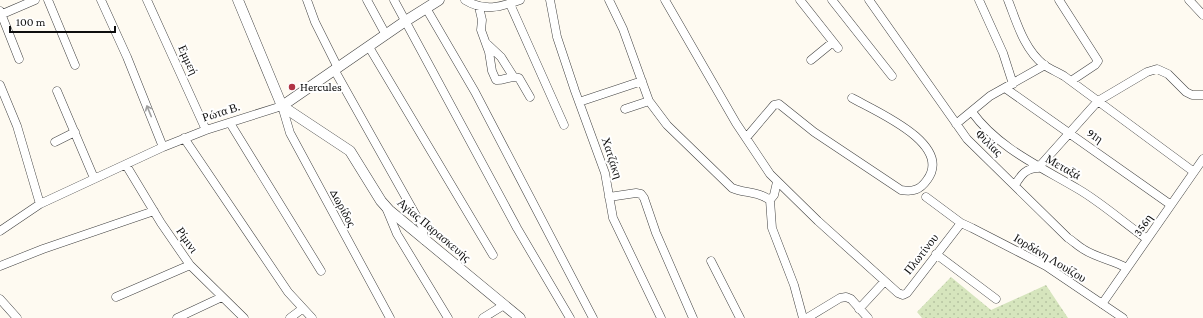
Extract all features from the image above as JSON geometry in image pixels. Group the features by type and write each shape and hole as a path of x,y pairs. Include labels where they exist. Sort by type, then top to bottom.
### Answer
{"street":[{"path":"18,59 0,14 35,0"},
{"path":"48,0 75,65"},
{"path":"100,0 127,57 163,147"},
{"name":"Εμμεή","path":"147,0 206,130"},
{"path":"238,0 282,106"},
{"path":"307,0 315,22 337,70 423,228 424,240"},
{"path":"367,0 386,35"},
{"path":"394,0 404,22 517,228 570,318"},
{"name":"Ρώτα Β.","path":"0,231 40,204 163,147 206,130 282,106 337,70 404,22 439,0"},
{"path":"465,0 479,7 487,4 499,7 520,0"},
{"name":"Χατζάκη","path":"550,0 557,38 605,173 613,218 661,318"},
{"path":"609,0 624,29 649,101 667,125 732,188 739,191 756,192 770,200"},
{"path":"665,0 746,138 777,182 884,282 859,309"},
{"path":"800,0 836,45 811,60"},
{"path":"832,0 892,76"},
{"name":"Φιλίας","path":"868,0 967,139 1044,215 1082,249 1112,260 1127,268"},
{"path":"979,0 1003,53 1013,84"},
{"path":"1008,0 1027,45 1045,65 1071,81 1194,172"},
{"path":"1059,0 1098,61 1095,65 1071,81"},
{"path":"1189,0 1203,15"},
{"path":"510,4 564,125"},
{"path":"479,7 482,20 481,30 486,43 492,71 496,80 502,80 513,76 519,78 530,96"},
{"path":"426,8 475,92 593,318"},
{"path":"486,43 501,57 513,76"},
{"path":"369,47 493,255"},
{"path":"956,124 982,102 1045,65"},
{"path":"1015,185 1025,171 1031,168 1038,168 1098,101 1147,72 1157,69 1168,74 1186,92 1192,95 1203,95"},
{"path":"579,102 642,81"},
{"path":"0,85 17,126 40,204"},
{"name":"91η","path":"1005,88 1070,132 1171,205"},
{"path":"57,91 94,178"},
{"path":"746,138 774,105 779,104 814,132 901,190 916,190 924,185 930,176 932,162 931,153 927,146 912,133 852,98"},
{"path":"625,109 649,101"},
{"name":"Αγίας Παρασκευής","path":"282,106 350,151 385,205 424,240 520,318"},
{"name":"Δωρίδος","path":"282,106 290,133 390,318"},
{"name":"Μεταξά","path":"972,112 998,138 1038,168 1079,189 1147,239"},
{"path":"230,123 321,271"},
{"path":"55,142 75,132"},
{"path":"184,138 288,292 302,309 312,318"},
{"name":"356η","path":"1102,304 1203,159"},
{"name":"Ρίμινι","path":"126,165 154,211 190,265 244,318"},
{"path":"777,182 774,195 770,200 772,228 794,285 803,318"},
{"path":"609,196 636,193 641,194 644,198 656,233 693,318"},
{"name":"Ιορδάνη Λουίζου","path":"926,197 961,224 1046,266 1123,318"},
{"path":"385,205 397,234 448,318"},
{"path":"0,266 43,249 154,211"},
{"name":"Πλωτίνου","path":"884,282 898,293 903,295 907,293 961,224"},
{"path":"936,254 996,299"},
{"path":"711,261 740,318"},
{"path":"116,298 190,265"},
{"path":"808,318 840,298 846,296 868,318"},
{"path":"178,318 222,297"},
{"path":"0,299 17,318"},
{"path":"482,318 504,305"},
{"path":"290,318 302,309"}],"green space":[{"path":"951,277 991,310 1046,285 1068,318 922,318 917,312"}],"place":[{"name":"Hercules","path":"292,87"}]}
